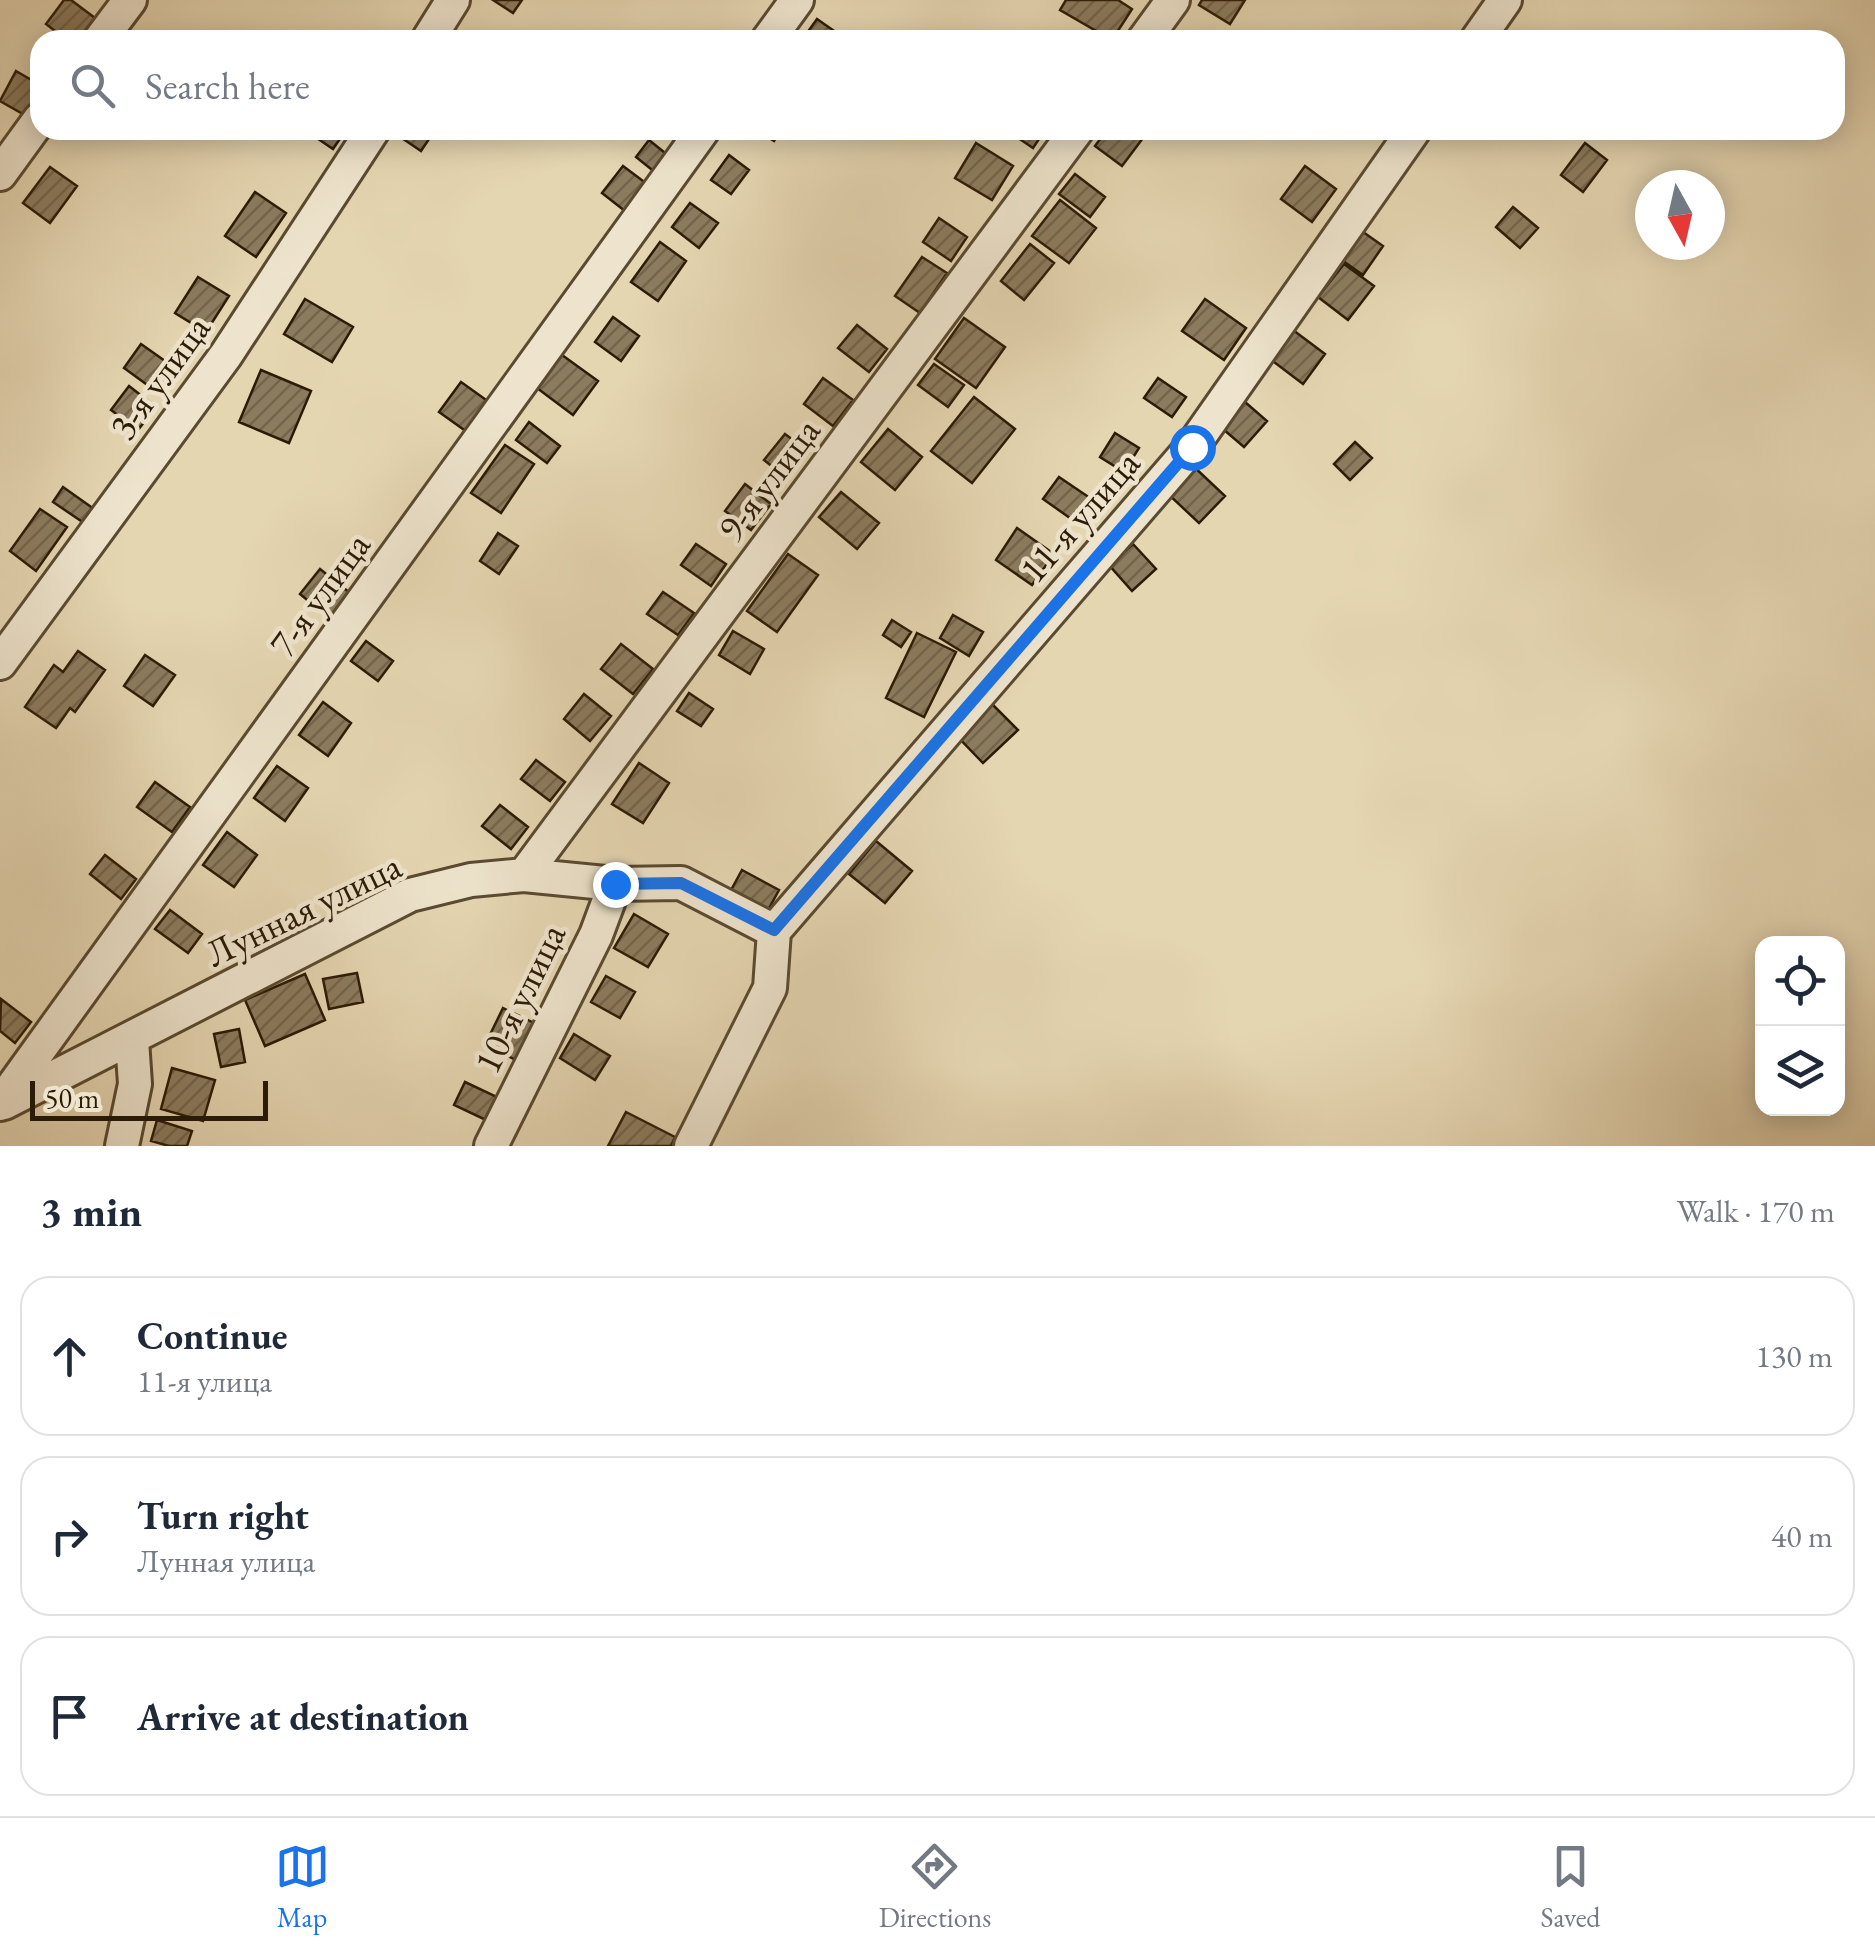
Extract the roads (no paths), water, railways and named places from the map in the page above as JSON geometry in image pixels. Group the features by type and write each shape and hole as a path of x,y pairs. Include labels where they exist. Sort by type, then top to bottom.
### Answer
{"street":[{"path":"108,30 130,0"},
{"path":"434,30 453,0"},
{"path":"775,30 797,0"},
{"path":"1152,30 1174,0"},
{"path":"1484,30 1505,0"},
{"path":"0,174 30,133"},
{"name":"3-я улица","path":"0,663 226,355 366,140"},
{"name":"7-я улица","path":"0,1105 696,140"},
{"name":"9-я улица","path":"524,875 1070,140"},
{"name":"11-я улица","path":"774,930 1192,447 1407,140"},
{"name":"Лунная улица","path":"0,1105 410,895 471,880 524,875 615,884 681,883 774,930"},
{"name":"10-я улица","path":"491,1146 596,935 615,884"},
{"path":"691,1146 770,988 774,930"},
{"path":"122,1146 135,1084 132,1040"}]}
